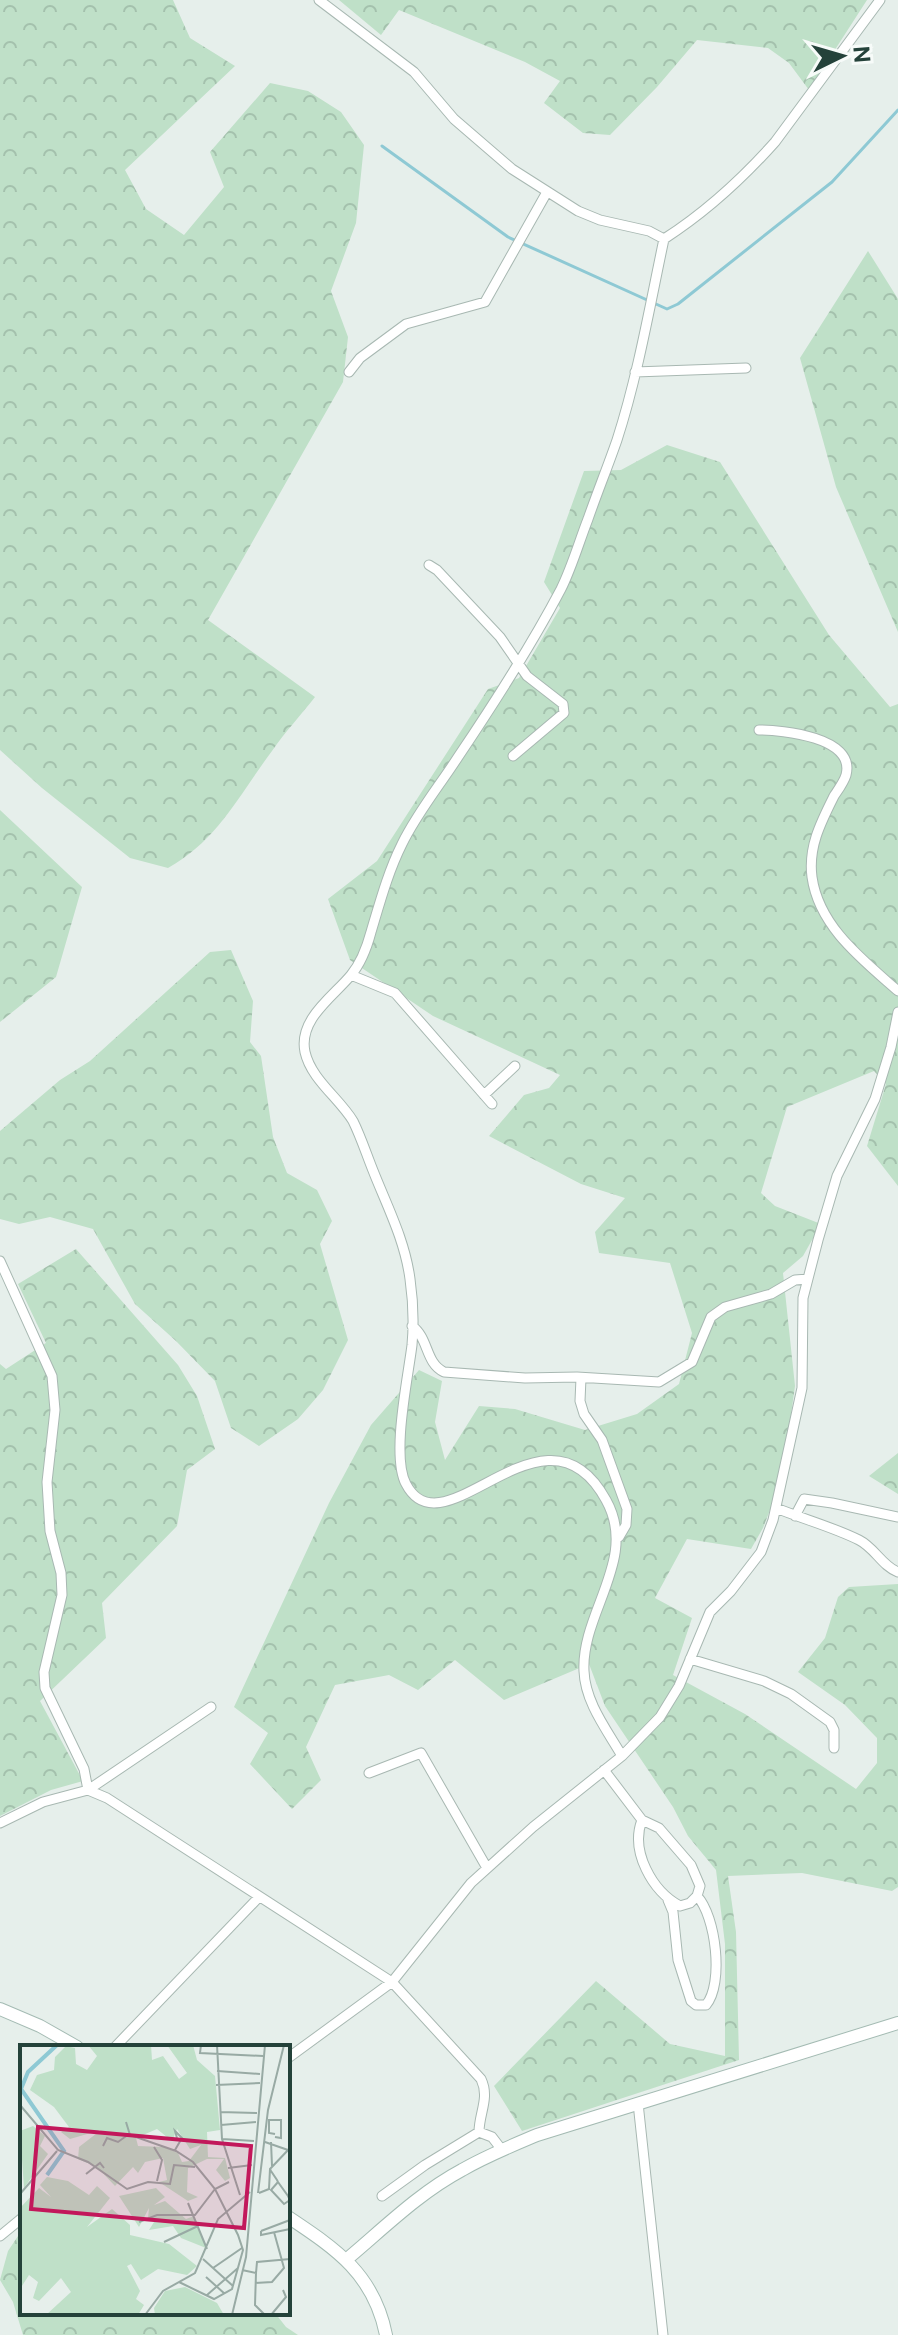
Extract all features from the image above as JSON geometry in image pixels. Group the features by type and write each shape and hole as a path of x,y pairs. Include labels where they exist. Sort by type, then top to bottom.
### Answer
{"street":[{"path":"319,0 414,72 454,119 512,169 600,220 649,231 664,239"},
{"path":"619,1537 612,1511 603,1494 584,1471 570,1463 548,1459 511,1469 454,1500 436,1504 416,1498 406,1485 401,1470 401,1432 412,1326 407,1252 352,1120 316,1073 305,1051 305,1030 316,1013 351,975 369,942 389,872 404,839 520,665 564,583 618,438 664,239 693,220 758,161 880,0"},
{"path":"349,372 360,358 406,324 485,302 547,192"},
{"path":"635,372 746,368"},
{"path":"429,565 500,637 527,676 563,704 564,713 513,756"},
{"path":"759,730 794,731 813,737 835,748 845,761 847,773 814,837 812,880 836,933 898,991"},
{"path":"351,975 395,993 492,1104"},
{"path":"290,2057 392,1982 471,1883 533,1827 622,1756 660,1717 679,1686 710,1612 731,1591 761,1552 776,1508 802,1388 803,1298 837,1176 875,1099 898,1012"},
{"path":"484,1095 515,1066"},
{"path":"0,1261 52,1376 55,1410 47,1482 50,1531 61,1573 62,1595 44,1672 45,1688 84,1769 88,1790"},
{"path":"412,1326 420,1331 432,1363 444,1372 659,1382 692,1362 711,1317 725,1307 771,1294 795,1280 808,1279"},
{"path":"581,1378 580,1401 584,1414 602,1440 627,1509 626,1525 619,1537 586,1649 584,1669 587,1694 622,1756"},
{"path":"795,1516 804,1499 898,1517"},
{"path":"776,1508 858,1540 873,1548 884,1564 898,1572"},
{"path":"690,1659 764,1681 791,1694 830,1722 834,1730 834,1748"},
{"path":"0,1823 43,1802 88,1790 211,1707"},
{"path":"369,1773 421,1753 487,1868"},
{"path":"604,1770 642,1820 659,1828 691,1865 700,1886 697,1896 690,1903 680,1906 668,1900"},
{"path":"88,1790 107,1798 392,1982 481,2079 486,2097 479,2132"},
{"path":"642,1820 637,1833 643,1862 673,1912 678,1960 691,2001 696,2005 706,2005 713,1997 714,1938 711,1918 697,1896"},
{"path":"117,2045 259,1897"},
{"path":"0,2009 73,2045"},
{"path":"347,2259 413,2202 460,2171 537,2135 898,2023"},
{"path":"638,2103 663,2335"},
{"path":"479,2132 492,2137 502,2150"},
{"path":"382,2196 479,2132"},
{"path":"290,2218 347,2259 369,2290 386,2335"},
{"path":"0,2236 20,2220"}],"green space":[{"path":"0,0 173,0 190,38 235,66 125,170 146,209 184,235 224,187 210,152 270,83 308,91 341,112 364,145 356,223 331,291 348,337 343,382 208,620 315,697 214,830 201,844 168,868 130,858 0,750"},
{"path":"339,0 867,0 809,90 789,63 768,48 697,40 610,135 583,133 544,103 560,81 525,62 399,10 381,35"},
{"path":"868,251 898,299 898,632 836,487 800,358"},
{"path":"667,445 720,462 829,635 890,707 898,704 898,1186 867,1146 886,1084 874,1071 787,1107 761,1193 775,1206 821,1224 803,1256 783,1273 795,1386 782,1479 763,1528 751,1549 687,1539 655,1598 692,1618 673,1675 745,1714 856,1789 877,1763 877,1738 845,1705 798,1672 825,1638 838,1597 849,1587 898,1584 898,1887 892,1891 802,1873 728,1876 736,1932 739,2060 522,2131 494,2086 596,1981 670,2044 725,2056 725,1944 716,1870 688,1836 673,1807 605,1706 589,1664 504,1700 455,1660 418,1690 389,1675 335,1685 306,1747 321,1780 292,1809 250,1764 268,1733 234,1707 329,1503 371,1425 419,1370 442,1381 435,1422 445,1460 479,1406 515,1409 585,1430 637,1414 679,1384 692,1333 670,1263 599,1253 595,1232 625,1198 581,1184 489,1136 524,1095 549,1088 560,1075 433,1016 350,960 328,899 377,861 488,689 519,678 560,608 544,582 584,471 621,470"},
{"path":"0,810 82,887 56,977 0,1022"},
{"path":"231,950 253,1001 250,1042 261,1056 273,1137 287,1173 317,1190 332,1221 320,1244 348,1340 323,1390 298,1419 259,1446 231,1428 215,1381 135,1304 93,1229 50,1217 19,1224 0,1219 0,1131 60,1080 90,1061 210,952"},
{"path":"76,1249 178,1365 197,1396 215,1449 187,1470 177,1526 102,1603 106,1638 40,1701 83,1781 51,1790 0,1816 0,1364 6,1369 46,1343 18,1284"},
{"path":"898,1453 898,1494 869,1476"},
{"path":"20,2233 20,2315 277,2315 298,2335 23,2335 13,2302 0,2280 8,2251"}],"waterway":[{"path":"382,146 508,237 667,309 678,304 832,182 898,110"}]}
